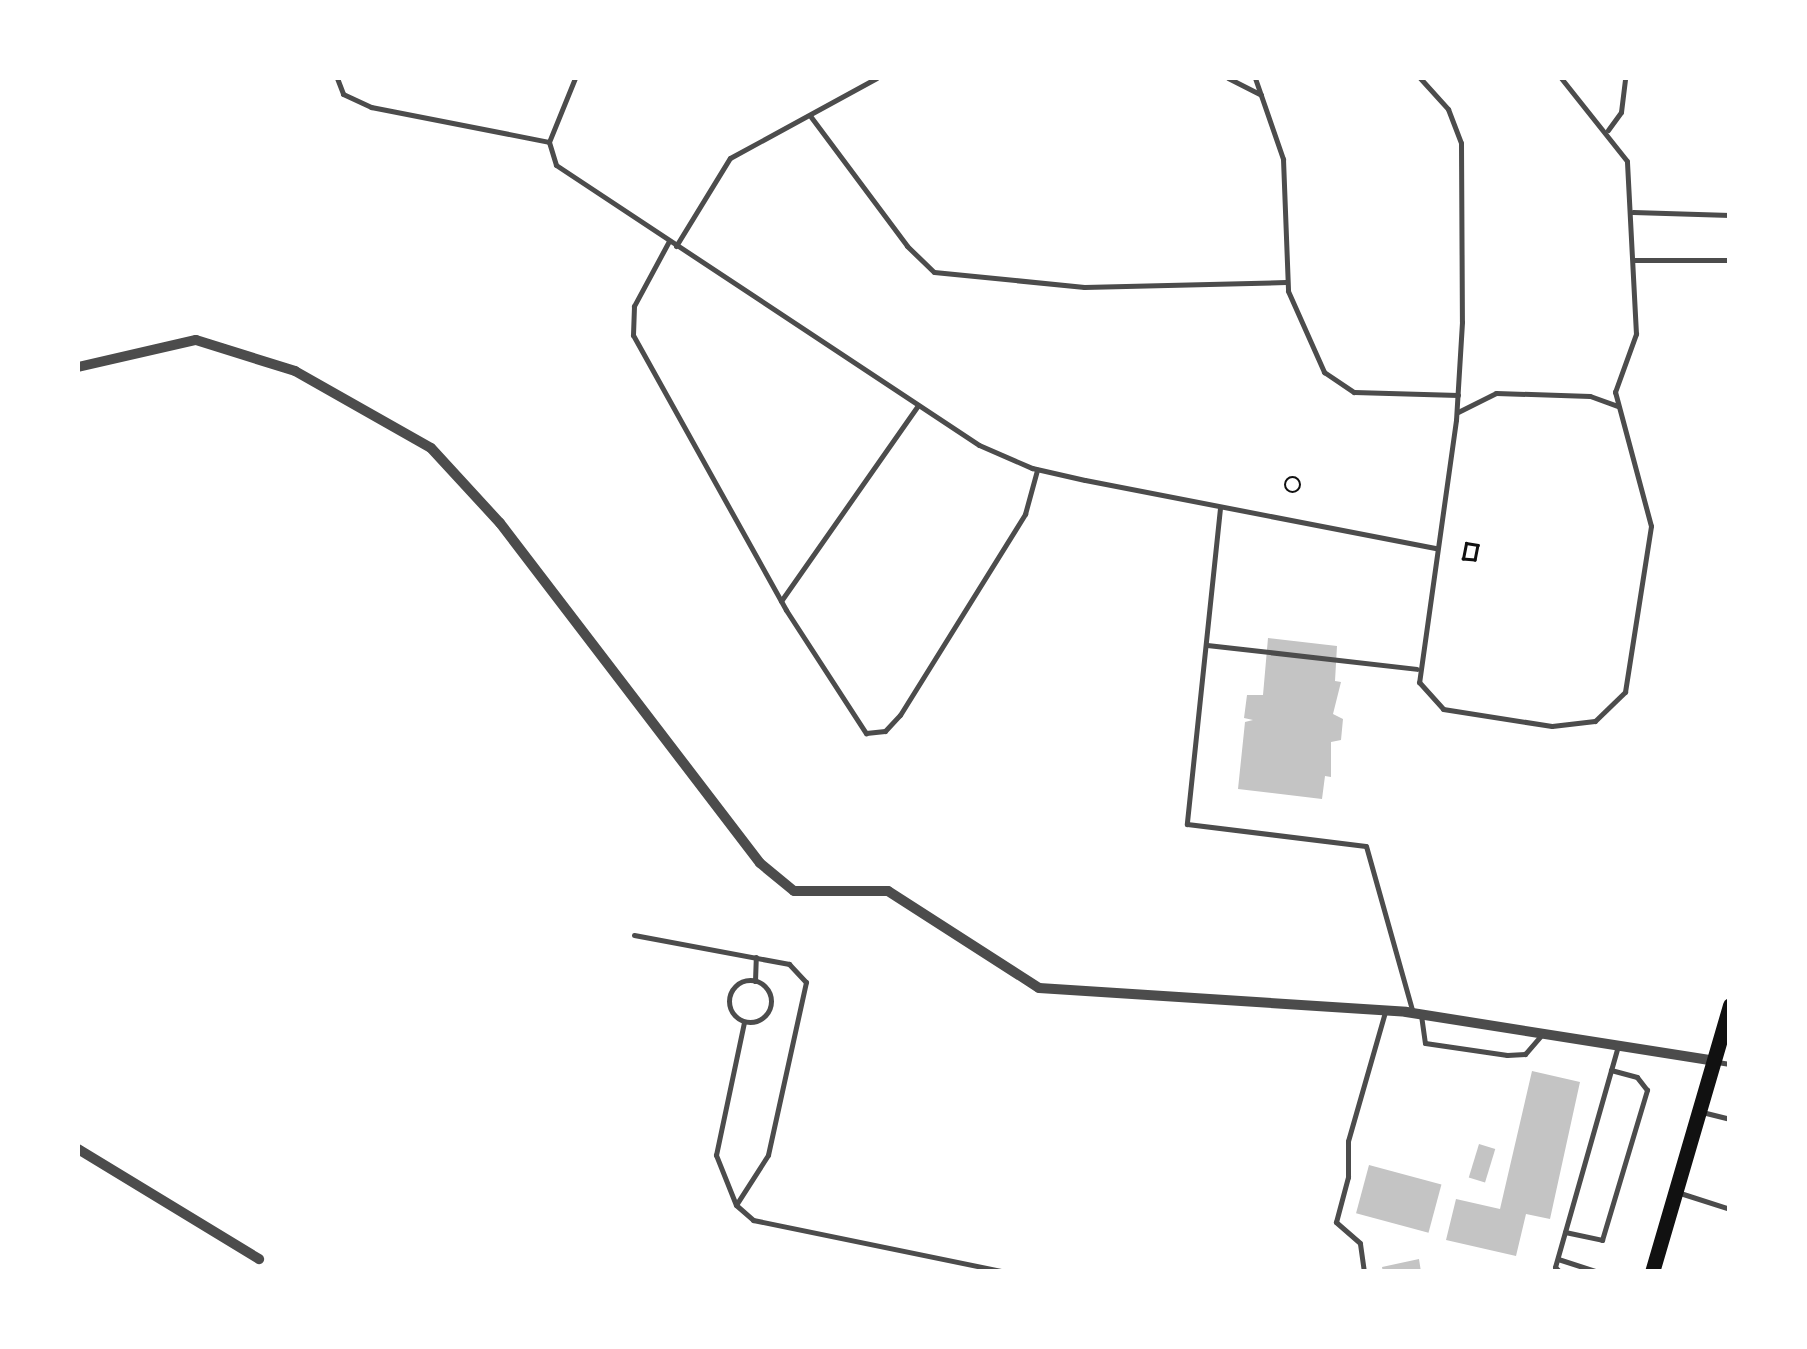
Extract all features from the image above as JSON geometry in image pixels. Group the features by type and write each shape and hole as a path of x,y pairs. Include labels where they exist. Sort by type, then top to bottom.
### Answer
{"main road":[{"path":"1652,1272 1699,1111 1722,1063 1729,1009"}],"street":[{"path":"78,367 196,340 296,371 431,448 500,523 760,863 794,890 888,891 1039,988 1417,1014 1722,1063"},
{"path":"78,1149 259,1259"}],"lane":[{"path":"337,78 343,94 371,107 548,142"},
{"path":"576,78 548,142 556,165 568,176 978,445 1037,470 1438,547"},
{"path":"676,246 730,158 876,78"},
{"path":"1228,78 1263,96"},
{"path":"1256,78 1283,159 1286,282 1316,360 1340,388 1458,395"},
{"path":"1420,78 1448,109 1461,143 1458,395 1417,669 1426,697 1450,711 1566,726 1595,721 1618,704 1634,658 1651,526 1617,406 1618,376 1636,334 1633,212 1627,161 1608,130 1560,78"},
{"path":"1608,130 1621,112 1625,78"},
{"path":"811,117 907,246 934,272 1084,287 1286,282"},
{"path":"1633,212 1730,215"},
{"path":"669,241 634,306 634,335 781,601 860,729 885,731 1025,514 1037,470"},
{"path":"1635,260 1730,260"},
{"path":"1456,413 1496,393 1590,396 1617,406"},
{"path":"781,601 918,405"},
{"path":"1220,508 1188,824 1366,846 1425,1043 1506,1056 1524,1054 1542,1034"},
{"path":"1206,644 1417,669"},
{"path":"634,935 789,964 806,982 768,1155 736,1205"},
{"path":"755,981 756,957"},
{"path":"755,981 767,989 769,1010 744,1022 730,1009 730,996 736,985 755,981"},
{"path":"1364,1272 1360,1243 1336,1222 1348,1177 1348,1141 1385,1012"},
{"path":"744,1022 716,1155 736,1205 753,1220 1006,1272"},
{"path":"1560,1272 1557,1258 1618,1046"},
{"path":"1565,1232 1602,1240 1647,1090 1637,1077 1611,1070"},
{"path":"1699,1111 1730,1119"},
{"path":"1676,1192 1730,1210"},
{"path":"1557,1258 1598,1272"}],"path":[{"path":"1438,547 1464,550"}],"building":[{"path":"1268,638 1337,646 1335,681 1341,682 1333,714 1343,719 1341,740 1331,742 1331,777 1325,776 1322,799 1238,789 1245,722 1253,720 1244,718 1247,695 1263,695"},
{"path":"1532,1071 1580,1082 1550,1219 1526,1214 1516,1256 1446,1240 1456,1199 1500,1209"},
{"path":"1479,1144 1495,1149 1485,1182 1469,1177"},
{"path":"1369,1165 1441,1184 1429,1233 1356,1213"},
{"path":"1419,1259 1421,1272 1383,1272 1382,1267"}]}
